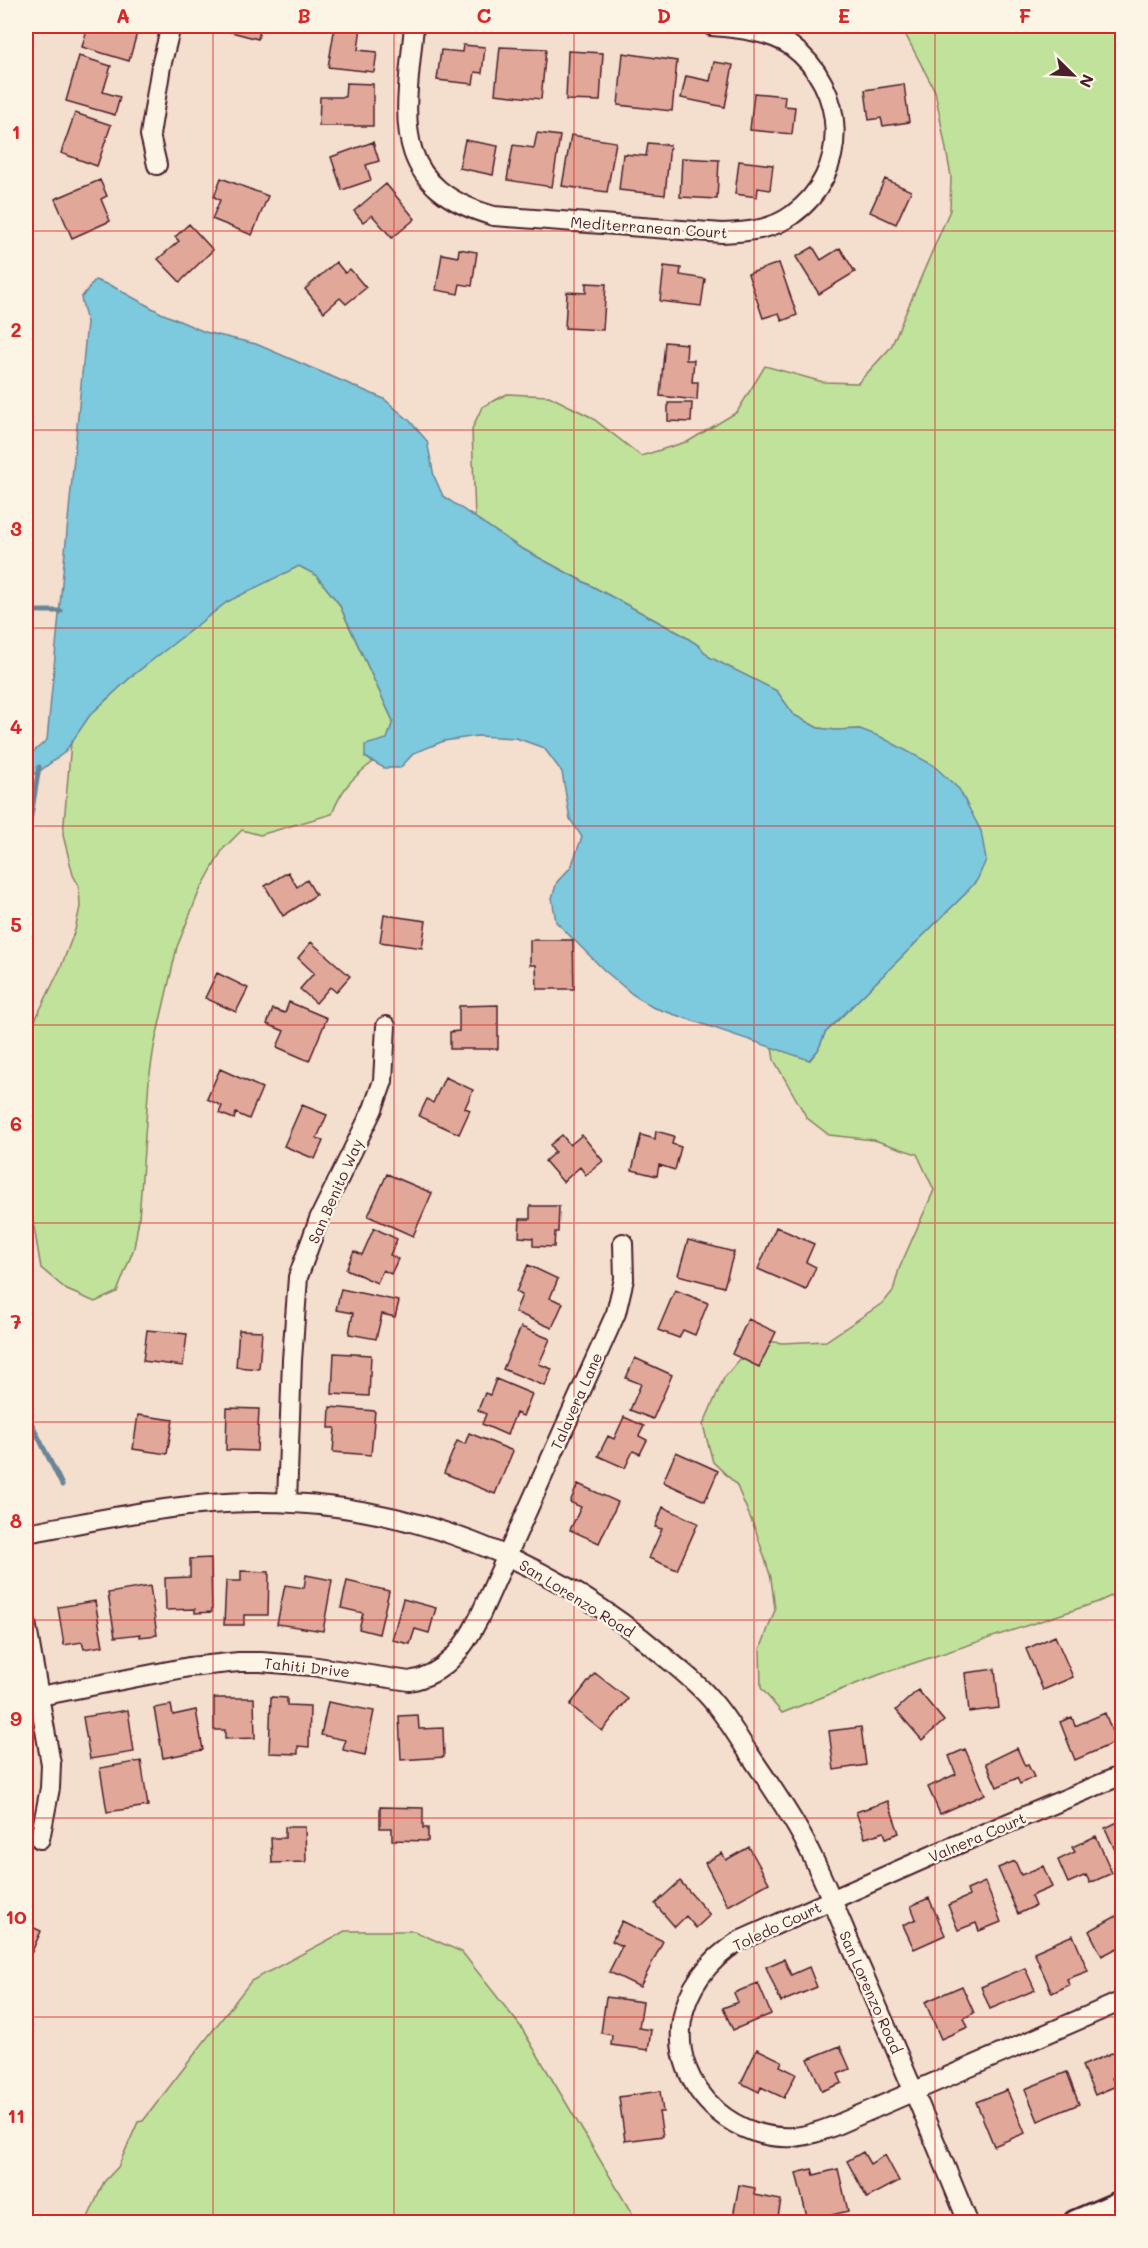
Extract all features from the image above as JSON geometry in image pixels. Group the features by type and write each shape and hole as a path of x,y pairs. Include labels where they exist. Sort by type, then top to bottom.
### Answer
{"main road":[{"path":"1075,2223 1122,2202"}],"street":[{"path":"157,165 150,135 161,66 171,26"},
{"name":"Mediterranean Court","path":"414,26 406,108 413,155 425,176 436,188 460,204 494,216 723,233 751,231 770,226 792,215 812,196 827,172 834,149 835,121 830,97 819,74 789,45 739,28 712,26"},
{"name":"San Benito Way","path":"287,1502 292,1360 298,1277 319,1219 373,1109 383,1081 386,1026"},
{"name":"Talavera Lane","path":"507,1555 616,1313 622,1296 624,1279 623,1243"},
{"name":"San Lorenzo Road","path":"26,1533 198,1504 287,1502 319,1504 392,1516 507,1555 548,1576 632,1630 714,1702 775,1792 805,1842 915,2091 968,2223"},
{"name":"Tahiti Drive","path":"40,1696 189,1667 239,1662 311,1665 391,1679 417,1679 429,1676 450,1662 465,1644 507,1555"},
{"path":"26,1622 50,1752 51,1776 40,1839"},
{"name":"Valnera Court","path":"831,1900 1122,1775"},
{"name":"Toledo Court","path":"831,1900 739,1941 722,1951 702,1972 686,2002 682,2016 681,2050 690,2076 704,2097 731,2121 749,2130 778,2137 794,2137 823,2130 915,2091"},
{"path":"915,2091 1122,2001"}],"green space":[{"path":"901,26 1122,26 1122,1591 1098,1602 881,1674 782,1713 761,1688 760,1650 775,1610 771,1578 756,1531 736,1484 713,1462 703,1425 724,1378 756,1340 783,1343 826,1341 884,1302 893,1291 899,1269 934,1190 917,1154 874,1140 829,1135 807,1118 774,1060 772,1047 810,1060 818,1050 825,1033 965,894 933,765 860,729 818,728 794,715 777,691 709,657 698,645 681,634 519,547 475,518 472,429 482,407 507,394 549,396 591,417 641,456 689,441 737,412 765,366 823,382 858,383 891,347 950,210 951,176 935,91"},
{"path":"299,566 316,575 339,604 393,721 388,739 365,757 373,762 348,784 332,814 260,835 242,830 223,849 199,892 177,947 154,1047 149,1080 139,1219 134,1248 117,1292 95,1302 67,1290 41,1268 31,1210 26,1197 26,1052 36,1018 61,967 75,930 80,907 79,886 73,875 63,835 71,742 90,715 132,676 227,601"},
{"path":"345,1931 414,1931 462,1952 521,2027 637,2222 86,2222 104,2182 118,2167 138,2122 143,2121 251,1981"}],"water":[{"path":"95,280 112,286 161,313 205,332 256,344 384,399 410,421 427,441 434,476 443,496 519,547 681,634 698,645 709,657 777,691 794,715 818,728 860,729 881,737 933,765 959,789 981,831 986,860 977,880 825,1033 818,1050 809,1060 652,1007 632,994 604,970 556,922 552,898 557,882 571,867 582,837 570,819 562,772 544,748 516,738 477,736 444,741 414,753 400,768 384,768 365,757 365,745 387,739 393,721 339,604 316,575 299,566 227,602 132,676 90,715 65,752 36,774 26,774 27,757 47,740 87,322 81,298"}],"building":[{"path":"88,26 139,26 129,61 82,47"},
{"path":"221,26 261,26 258,39 220,29"},
{"path":"335,26 361,26 358,50 377,52 374,72 328,67"},
{"path":"463,45 485,47 482,73 475,72 473,84 437,80 441,50 462,52"},
{"path":"500,47 546,49 541,99 495,94"},
{"path":"568,51 603,53 600,101 566,100"},
{"path":"623,53 677,61 672,111 618,105"},
{"path":"79,56 111,66 103,92 120,97 115,115 66,101"},
{"path":"714,62 733,65 725,107 681,98 686,76 710,81"},
{"path":"346,83 373,84 373,126 319,126 320,97 345,97"},
{"path":"904,84 909,122 883,126 881,118 869,120 865,90"},
{"path":"754,93 785,96 784,106 795,107 792,134 750,130"},
{"path":"75,113 111,125 97,166 61,153"},
{"path":"537,133 560,136 552,187 507,180 513,145 534,148"},
{"path":"571,135 616,142 607,192 562,186"},
{"path":"465,140 498,146 493,175 459,168"},
{"path":"373,142 379,161 366,165 371,180 342,190 331,157"},
{"path":"648,143 670,145 665,195 619,190 623,154 646,156"},
{"path":"682,158 719,160 717,199 680,197"},
{"path":"739,161 773,165 770,190 758,188 757,197 735,194"},
{"path":"221,178 268,196 252,235 212,219 220,200 214,197"},
{"path":"885,179 911,191 896,224 870,212"},
{"path":"100,180 107,196 101,199 110,221 72,238 55,199"},
{"path":"386,184 415,219 392,238 372,215 363,222 354,211"},
{"path":"189,224 213,250 180,282 158,259 179,241 175,237"},
{"path":"813,247 821,260 840,248 855,272 819,294 796,257"},
{"path":"459,249 477,252 472,286 460,284 458,294 436,290 442,254 458,257"},
{"path":"336,262 345,273 350,269 366,288 346,304 340,298 324,312 305,289"},
{"path":"779,263 797,315 782,321 779,313 763,318 748,274"},
{"path":"664,266 681,268 680,275 705,279 701,306 660,301"},
{"path":"586,283 606,284 603,330 565,328 567,292 586,293"},
{"path":"665,342 687,344 686,360 694,360 692,382 698,382 697,400 660,396"},
{"path":"668,403 692,403 691,422 668,421"},
{"path":"288,872 297,887 307,880 316,895 283,916 265,886"},
{"path":"384,915 426,921 422,948 380,942"},
{"path":"530,940 573,940 574,989 537,989 536,965 530,965"},
{"path":"311,942 350,976 336,992 330,987 316,1003 300,989 314,973 298,958"},
{"path":"217,973 248,988 236,1012 205,998"},
{"path":"289,1002 327,1018 309,1061 277,1047 284,1031 267,1024 273,1009 285,1013"},
{"path":"498,1005 498,1049 450,1049 450,1032 459,1031 459,1006"},
{"path":"220,1069 262,1088 249,1119 236,1113 234,1119 219,1113 222,1106 207,1099"},
{"path":"445,1077 473,1090 465,1108 470,1110 459,1134 419,1116 427,1099 433,1103"},
{"path":"302,1105 327,1115 317,1138 323,1141 315,1159 284,1146"},
{"path":"656,1131 674,1136 672,1144 681,1147 675,1170 659,1165 657,1176 632,1170 641,1135 655,1139"},
{"path":"562,1135 570,1145 582,1135 603,1161 586,1175 580,1167 563,1182 545,1161 555,1152 550,1145"},
{"path":"387,1174 432,1193 413,1236 368,1216"},
{"path":"530,1206 559,1206 558,1232 555,1232 554,1247 533,1246 533,1238 519,1237 520,1219 530,1219"},
{"path":"776,1227 814,1244 806,1262 816,1267 806,1290 758,1269"},
{"path":"374,1228 397,1239 390,1255 398,1259 391,1274 383,1270 377,1283 346,1269 354,1251 362,1255"},
{"path":"688,1240 734,1252 724,1287 678,1275"},
{"path":"528,1265 558,1279 550,1298 563,1303 552,1328 515,1312 522,1295 516,1292"},
{"path":"341,1289 399,1301 395,1317 382,1314 376,1339 349,1334 353,1313 336,1310"},
{"path":"675,1290 708,1303 695,1335 683,1330 679,1338 658,1330"},
{"path":"748,1319 776,1332 759,1367 732,1354"},
{"path":"521,1327 550,1339 539,1364 552,1369 545,1386 503,1369"},
{"path":"147,1330 187,1334 183,1366 143,1361"},
{"path":"239,1330 262,1331 259,1369 236,1367"},
{"path":"334,1353 371,1355 369,1396 332,1394"},
{"path":"635,1358 672,1375 653,1419 630,1410 641,1384 626,1378"},
{"path":"496,1379 532,1394 523,1416 516,1413 507,1435 482,1424 486,1414 478,1410 485,1393 490,1395"},
{"path":"330,1407 375,1411 371,1455 333,1452 335,1428 329,1428"},
{"path":"227,1408 259,1409 257,1451 226,1450"},
{"path":"138,1415 173,1420 167,1454 133,1449"},
{"path":"624,1417 644,1426 639,1436 647,1440 640,1454 633,1451 625,1468 598,1456 608,1436 614,1439"},
{"path":"469,1433 513,1451 495,1494 444,1473 457,1441 465,1444"},
{"path":"676,1452 718,1471 705,1501 663,1482"},
{"path":"578,1484 618,1502 599,1543 570,1530 581,1507 570,1502"},
{"path":"663,1507 698,1523 677,1570 649,1558 662,1529 655,1527"},
{"path":"211,1558 212,1612 195,1613 195,1609 166,1610 165,1578 190,1577 190,1559"},
{"path":"241,1571 269,1572 268,1615 244,1615 244,1625 224,1625 226,1581 241,1581"},
{"path":"306,1575 332,1580 323,1631 277,1624 285,1585 304,1588"},
{"path":"347,1581 389,1591 379,1634 359,1629 363,1613 341,1608"},
{"path":"150,1586 157,1635 140,1637 140,1634 115,1637 108,1593"},
{"path":"403,1599 436,1608 429,1633 415,1629 410,1644 392,1640"},
{"path":"95,1601 103,1646 84,1649 82,1642 64,1645 58,1607"},
{"path":"1055,1636 1073,1677 1043,1690 1026,1649"},
{"path":"995,1669 999,1708 969,1712 965,1673"},
{"path":"595,1673 628,1699 602,1731 570,1705"},
{"path":"918,1690 944,1721 922,1740 896,1710"},
{"path":"271,1697 287,1698 287,1705 310,1706 309,1747 298,1746 298,1754 269,1753"},
{"path":"214,1698 254,1698 255,1738 225,1739 225,1730 214,1730"},
{"path":"328,1702 374,1711 365,1755 343,1750 345,1740 321,1735"},
{"path":"171,1705 173,1715 196,1710 203,1750 163,1758 154,1708"},
{"path":"128,1710 134,1752 90,1759 83,1717"},
{"path":"1105,1713 1116,1742 1075,1760 1060,1722 1072,1717 1075,1726"},
{"path":"418,1715 419,1729 443,1728 444,1757 401,1760 399,1716"},
{"path":"861,1727 866,1765 834,1770 829,1731"},
{"path":"1017,1748 1025,1766 1028,1765 1034,1777 1020,1784 1017,1778 997,1787 986,1763"},
{"path":"965,1749 985,1794 940,1814 928,1787 956,1774 949,1756"},
{"path":"141,1761 148,1806 107,1812 100,1768"},
{"path":"888,1801 899,1833 886,1838 884,1832 865,1838 856,1812"},
{"path":"380,1807 423,1808 423,1828 428,1828 428,1841 392,1840 392,1828 380,1828"},
{"path":"1122,1820 1122,1857 1119,1859 1105,1828"},
{"path":"285,1827 305,1827 306,1862 272,1863 271,1838 285,1838"},
{"path":"1096,1836 1112,1873 1090,1883 1086,1875 1068,1883 1058,1860 1075,1852 1072,1847"},
{"path":"749,1847 769,1883 728,1906 705,1863 722,1853 726,1860"},
{"path":"1015,1861 1021,1875 1043,1866 1052,1887 1031,1896 1035,1906 1018,1914 998,1868"},
{"path":"680,1881 710,1915 696,1928 686,1916 675,1927 655,1904"},
{"path":"985,1882 1001,1922 979,1931 976,1923 958,1930 948,1905 969,1896 967,1890"},
{"path":"929,1898 945,1935 914,1949 903,1925 916,1919 911,1906"},
{"path":"1122,1913 1122,1949 1121,1946 1102,1956 1089,1931"},
{"path":"622,1921 663,1941 640,1987 609,1972 622,1946 612,1941"},
{"path":"26,1924 41,1931 26,1965"},
{"path":"1073,1935 1088,1971 1067,1979 1069,1985 1052,1993 1034,1952"},
{"path":"784,1959 791,1975 809,1967 817,1987 781,2002 766,1967"},
{"path":"1025,1968 1035,1990 990,2009 981,1987"},
{"path":"758,1983 771,2014 733,2030 723,2008 738,2002 734,1993"},
{"path":"962,1986 974,2013 964,2018 968,2027 941,2039 925,2002"},
{"path":"606,1997 643,2002 639,2028 651,2030 648,2050 611,2045 612,2035 601,2033"},
{"path":"840,2046 850,2069 838,2074 842,2083 822,2091 808,2059"},
{"path":"757,2049 782,2061 780,2066 796,2074 784,2098 761,2087 759,2092 741,2083"},
{"path":"1114,2052 1122,2073 1112,2078 1116,2086 1095,2095 1082,2066"},
{"path":"1067,2072 1079,2104 1038,2121 1025,2089"},
{"path":"1007,2090 1025,2133 994,2146 976,2102"},
{"path":"660,2091 663,2112 659,2112 663,2136 625,2141 619,2097"},
{"path":"863,2152 870,2164 885,2155 899,2181 867,2198 847,2161"},
{"path":"812,2169 814,2175 838,2169 848,2211 808,2221 796,2173"},
{"path":"739,2185 755,2188 754,2195 781,2200 777,2222 732,2222"}],"waterway":[{"path":"26,611 61,611"},
{"path":"26,846 39,767"},
{"path":"26,1412 62,1485"}]}
